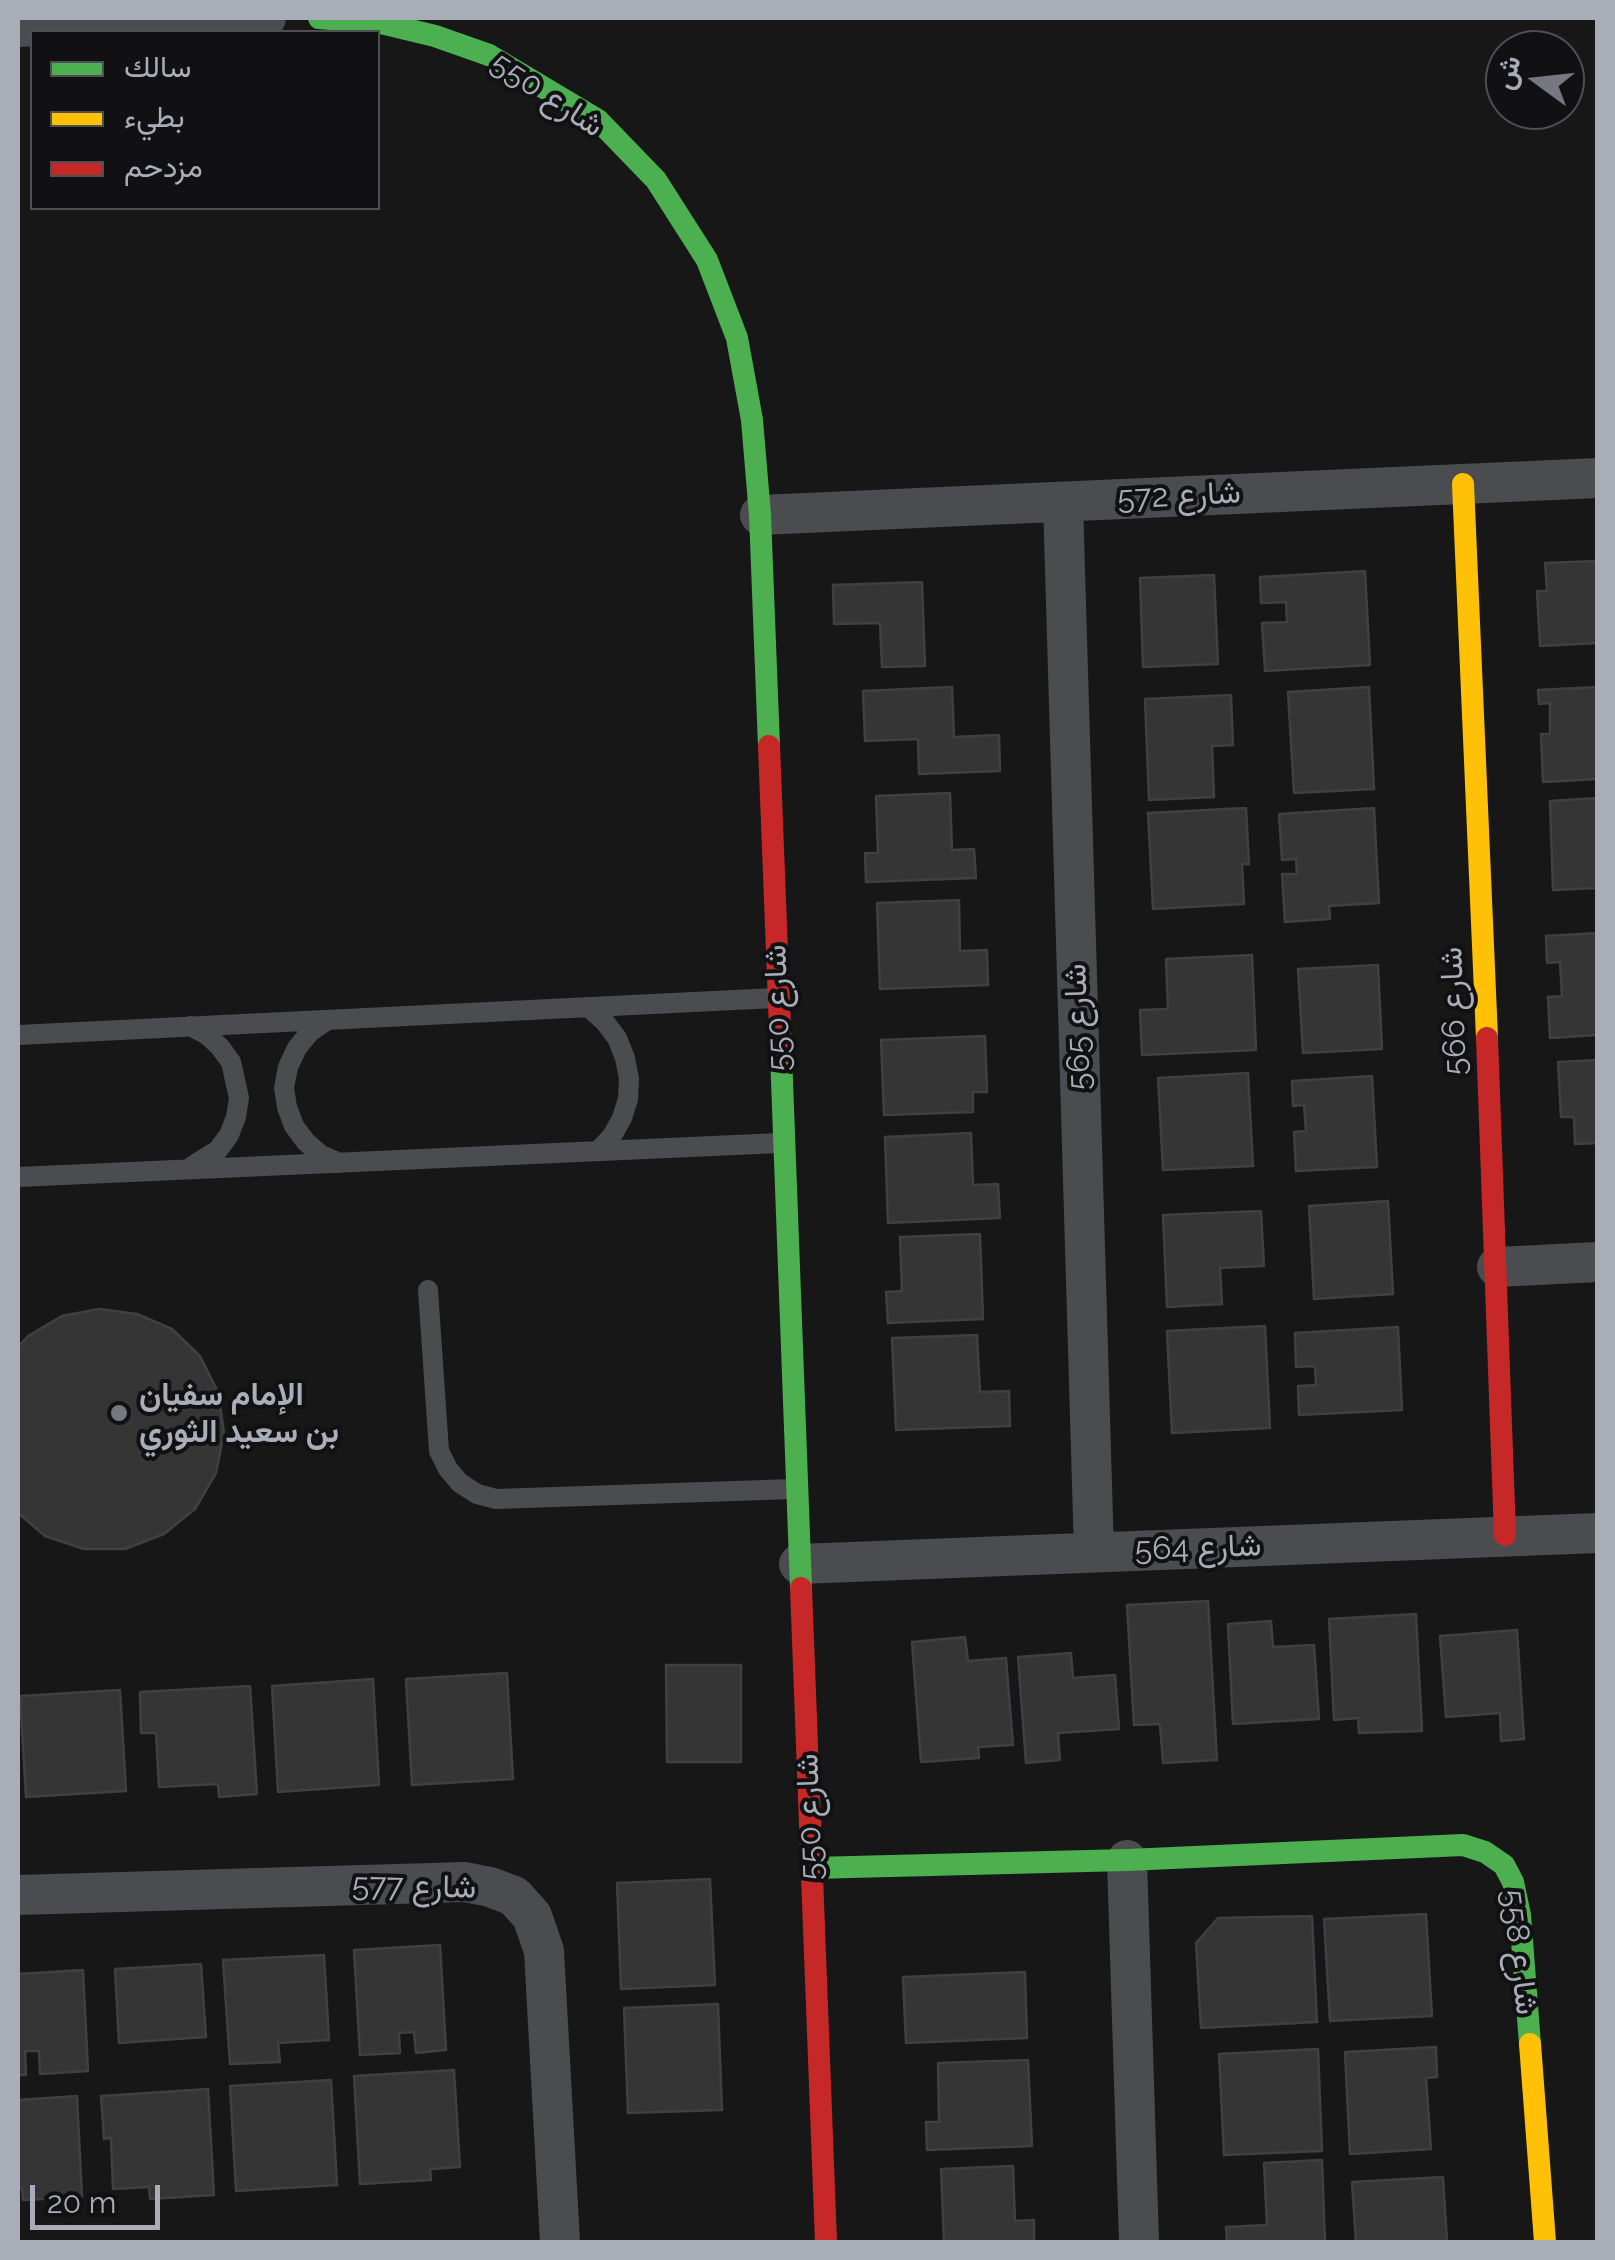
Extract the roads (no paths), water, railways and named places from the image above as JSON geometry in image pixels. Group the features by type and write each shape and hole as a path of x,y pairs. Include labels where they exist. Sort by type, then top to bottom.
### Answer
{"street":[{"path":"18,27 266,18"},
{"name":"شارع 550","path":"320,18 381,23 488,46 598,120 656,180 707,260 738,338 752,420 760,516 826,2242"},
{"name":"شارع 572","path":"760,516 1598,478"},
{"name":"شارع 566","path":"1463,484 1505,1535"},
{"name":"شارع 565","path":"1063,502 1094,1552"},
{"path":"1497,1267 1598,1262"},
{"name":"شارع 564","path":"798,1564 1598,1532"},
{"name":"شارع 558","path":"812,1868 1126,1860 1463,1845 1486,1852 1504,1865 1514,1882 1520,1915 1545,2242"},
{"path":"1126,1860 1140,2242"},
{"name":"شارع 577","path":"18,1895 465,1882 514,1896 532,1916 544,1952 560,2242"}],"lane":[{"path":"18,1035 778,998"},
{"path":"588,1007 617,1038 628,1079 628,1099 622,1118 598,1152"},
{"path":"327,1020 296,1048 284,1088 294,1126 306,1142 339,1163"},
{"path":"186,1169 218,1150 236,1117 239,1098 231,1062 220,1047 190,1026"},
{"path":"18,1177 784,1143"},
{"path":"428,1290 439,1451 460,1484 477,1494 496,1500 796,1489"}],"place":[{"name":"الإمام سفيان بن سعيد الثوري","path":"119,1413"}]}
